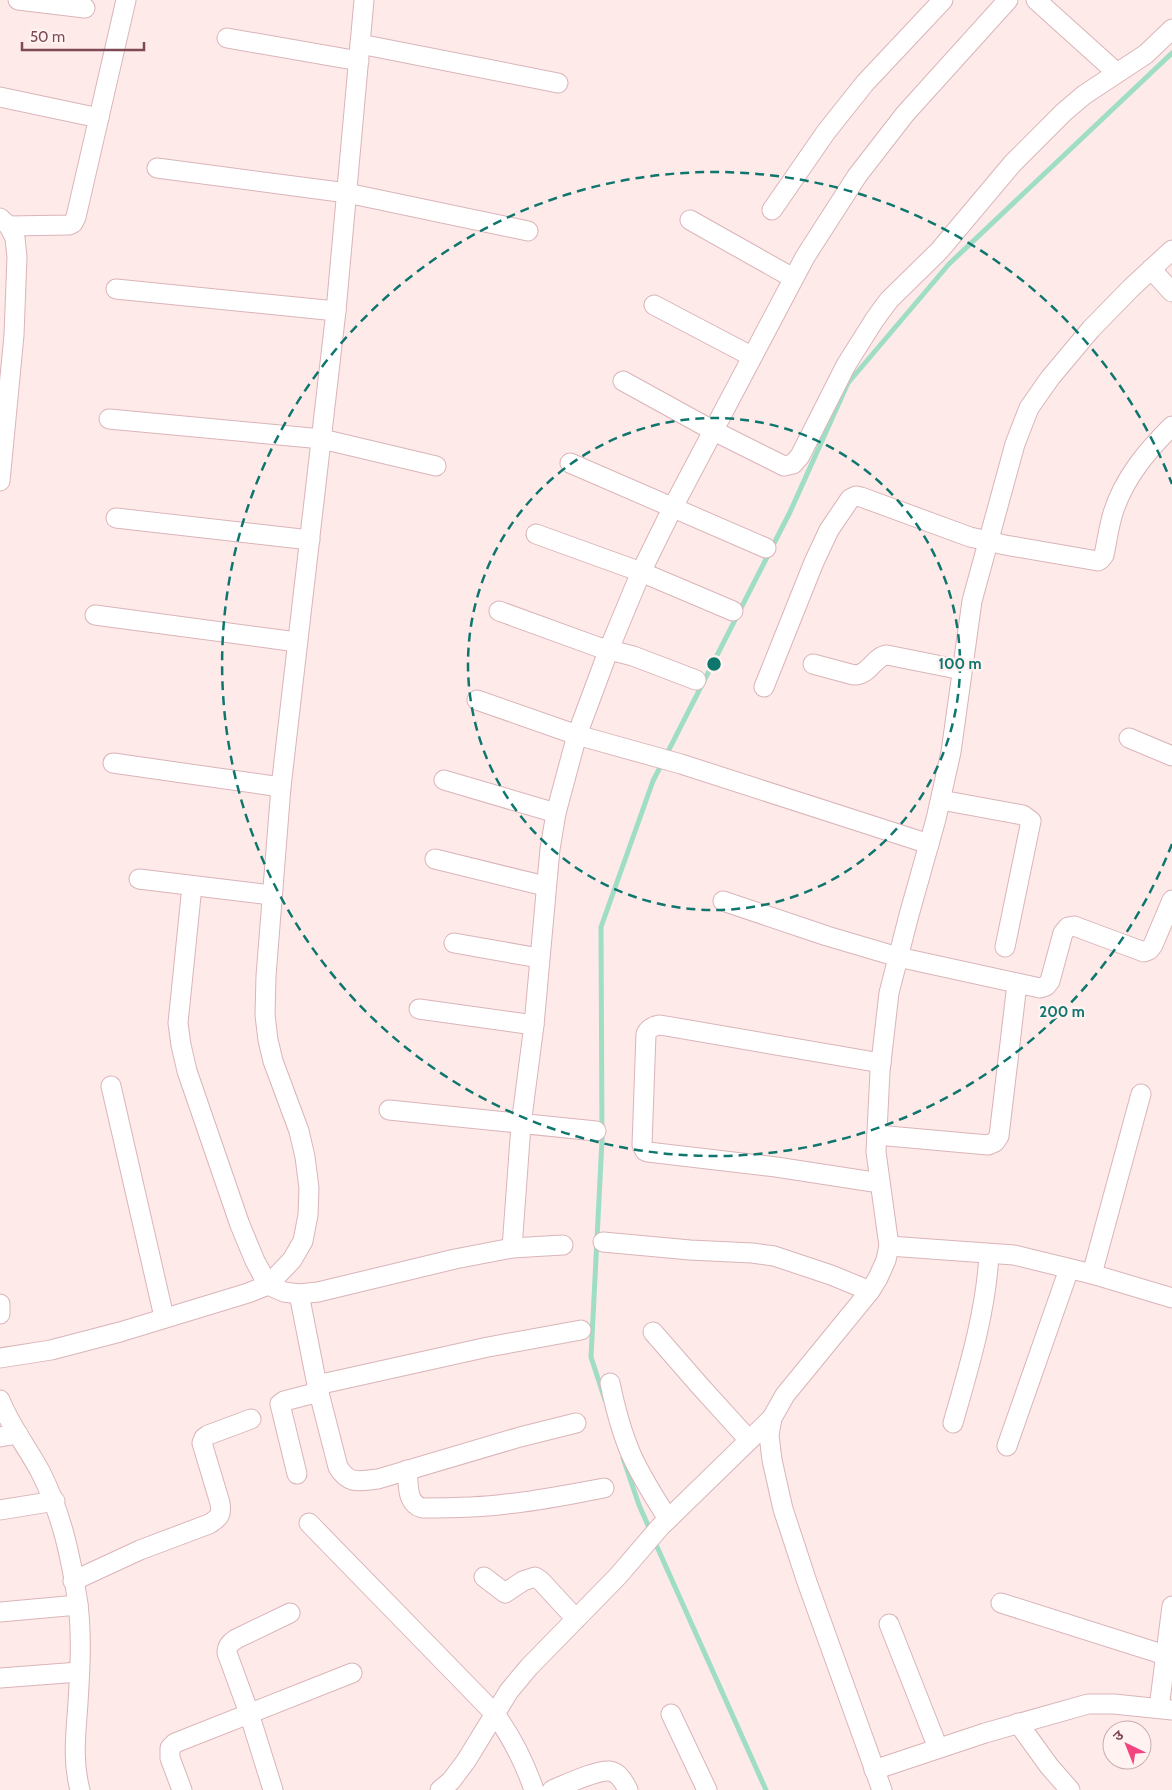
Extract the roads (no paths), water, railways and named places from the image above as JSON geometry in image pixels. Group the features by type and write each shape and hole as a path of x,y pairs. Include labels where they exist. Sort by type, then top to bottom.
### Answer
{"street":[{"path":"18,0 85,8"},
{"path":"4,222 68,225 73,223 126,0"},
{"path":"0,1358 51,1350 120,1332 164,1317 248,1293 268,1285 292,1260 303,1241 308,1215 309,1188 305,1157 299,1131 273,1060 268,1040 265,1015 266,976 281,787 336,311 364,0"},
{"path":"772,210 826,132 865,83 943,0"},
{"path":"512,1248 521,1125 534,1025 545,886 556,814 578,735 609,650 641,572 673,507 793,278 857,176 905,114 1008,0"},
{"path":"1036,0 1117,73"},
{"path":"623,381 712,430 784,466 793,464 800,456 846,365 889,300 939,251 1012,164 1064,112 1084,95 1146,54 1172,29"},
{"path":"227,38 359,52 558,83"},
{"path":"0,97 99,118"},
{"path":"157,168 347,193 528,231"},
{"path":"690,220 793,278"},
{"path":"0,481 8,278 18,257 15,238 4,222"},
{"path":"882,1790 782,1509 769,1435 772,1418 784,1394 870,1291 882,1269 889,1246 876,1152 881,1063 889,993 929,844 951,752 972,601 1015,444 1029,408 1050,378 1091,329 1172,250"},
{"path":"1151,269 1172,292"},
{"path":"116,289 336,311"},
{"path":"654,305 751,356"},
{"path":"109,419 322,439 436,466"},
{"path":"764,687 814,562 829,530 850,500 856,496 970,537 1094,562 1101,560 1120,494 1136,467 1172,426"},
{"path":"570,463 766,548"},
{"path":"116,518 310,540"},
{"path":"536,534 641,572 733,611"},
{"path":"498,611 609,650 632,656 696,680"},
{"path":"95,615 297,642"},
{"path":"813,664 860,675 866,673 878,658 887,655 962,670"},
{"path":"477,700 578,735 660,757 856,822 929,844"},
{"path":"1129,738 1172,756"},
{"path":"112,763 281,787"},
{"path":"444,780 556,814"},
{"path":"940,800 1023,815 1031,821 1005,947"},
{"path":"435,859 545,886"},
{"path":"139,879 271,895"},
{"path":"192,886 178,1023 181,1045 187,1071 240,1226 255,1262 268,1285 284,1292 299,1294 318,1292 455,1259 512,1248 563,1245"},
{"path":"723,901 827,936 898,957 1034,988 1046,986 1050,981 1063,933 1068,928 1074,926 1144,952 1153,945 1172,900"},
{"path":"454,943 539,958"},
{"path":"877,1135 988,1145 995,1142 999,1136 1017,984"},
{"path":"419,1009 534,1025"},
{"path":"880,1183 776,1167 648,1152 645,1151 642,1145 646,1034 653,1026 660,1025 881,1063"},
{"path":"111,1086 164,1317"},
{"path":"1092,1274 1141,1094"},
{"path":"390,1110 521,1125 596,1131"},
{"path":"603,1242 774,1256 831,1275 870,1291"},
{"path":"889,1246 1014,1255 1092,1274 1172,1298"},
{"path":"953,1423 982,1315 988,1284 989,1254"},
{"path":"1007,1446 1069,1268"},
{"path":"299,1294 318,1389 338,1467 349,1480 378,1479 520,1437 576,1423"},
{"path":"0,1304 0,1314"},
{"path":"297,1474 280,1404 284,1401 318,1389 488,1347 581,1330"},
{"path":"653,1332 749,1440"},
{"path":"610,1383 618,1417 631,1453 664,1523"},
{"path":"0,1400 9,1435 40,1470 55,1501 66,1535 78,1605 80,1652 75,1771 80,1790"},
{"path":"440,1790 451,1781 466,1761 510,1691 529,1668 618,1576 664,1523 772,1418"},
{"path":"74,1581 140,1550 218,1519 221,1513 220,1503 202,1443 208,1434 251,1420"},
{"path":"407,1470 410,1499 414,1505 422,1508 505,1504 546,1499 604,1488"},
{"path":"0,1510 55,1501"},
{"path":"310,1523 495,1714 512,1737 525,1762 534,1790"},
{"path":"484,1576 505,1592 523,1581 535,1578 541,1581 576,1619"},
{"path":"1001,1603 1165,1655"},
{"path":"0,1612 78,1605"},
{"path":"874,1770 1018,1723 1088,1704 1114,1704 1166,1709 1165,1655 1172,1606"},
{"path":"273,1790 249,1713 227,1653 227,1648 236,1639 290,1614"},
{"path":"889,1624 938,1748"},
{"path":"0,1678 79,1672"},
{"path":"182,1790 170,1758 170,1748 175,1743 352,1673"},
{"path":"671,1714 707,1790"},
{"path":"1018,1723 1060,1787"},
{"path":"552,1790 597,1773 610,1771 618,1775 628,1790"}],"waterway":[{"path":"605,1400 591,1357 602,1140 601,927 653,781 790,512 848,383 949,264 1172,53"},
{"path":"623,1458 639,1505 651,1532"},
{"path":"654,1540 766,1790"}]}
